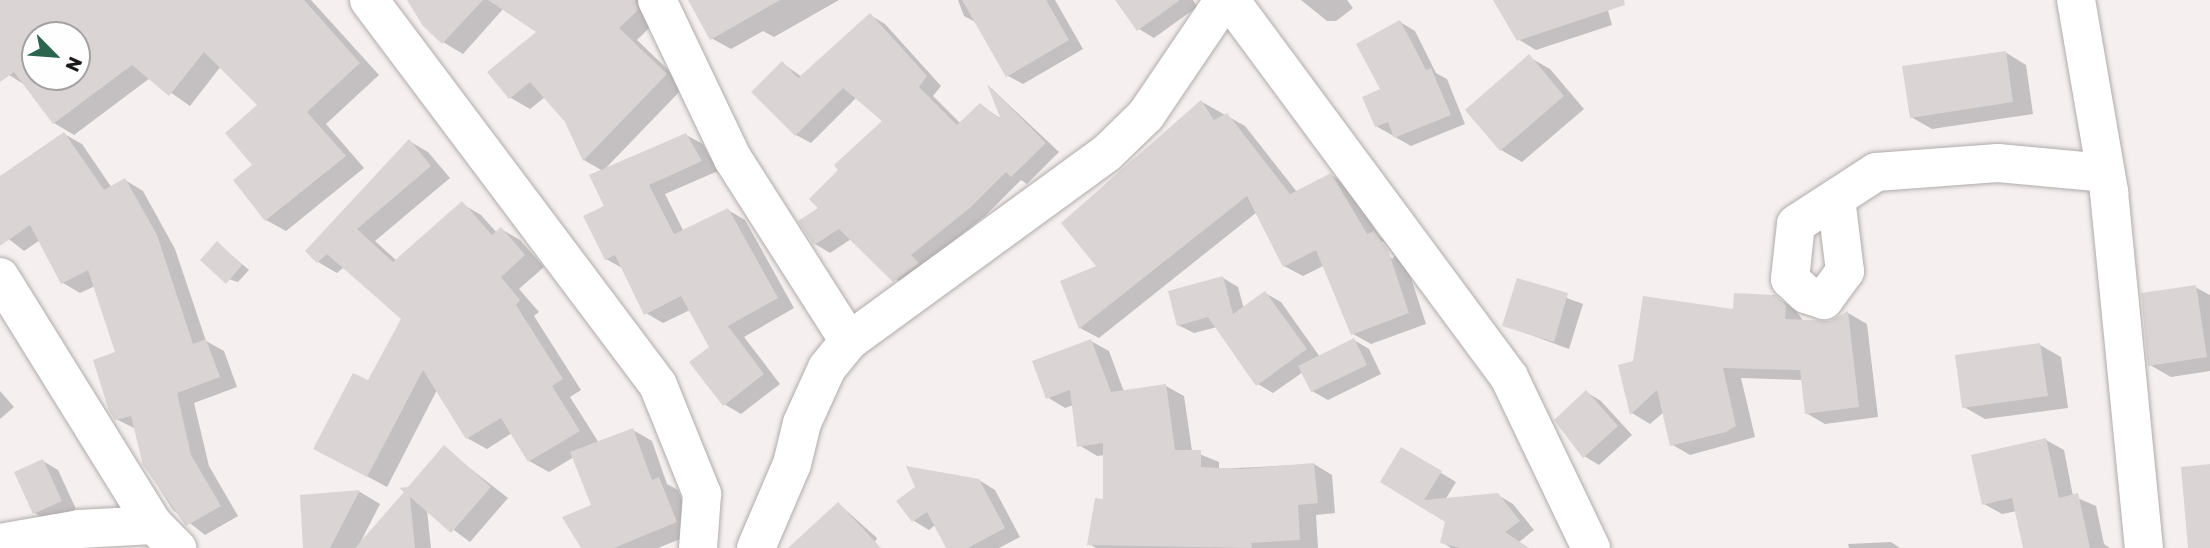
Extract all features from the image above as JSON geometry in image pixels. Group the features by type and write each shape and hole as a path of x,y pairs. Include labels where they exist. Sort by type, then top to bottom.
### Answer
{"street":[{"path":"369,0 658,386 702,494 698,548"},
{"path":"657,0 733,159 849,341"},
{"path":"756,548 792,464 802,423 827,369 849,341 1107,153 1146,115 1224,0"},
{"path":"1230,0 1509,377 1591,548"},
{"path":"2076,0 2105,173 2144,548"},
{"path":"1836,198 1875,172 1998,163 2105,173"},
{"path":"0,277 165,537"},
{"path":"0,543 79,529 165,537"}],"building":[{"path":"0,0 304,0 360,63 307,112 346,156 265,221 233,180 252,165 225,133 257,105 204,52 169,96 132,65 53,124 28,91 91,91 91,21 21,21 21,81 14,72 0,82"},
{"path":"407,0 483,0 442,44 423,26"},
{"path":"488,0 635,0 638,10 619,28 667,74 583,161 565,122 530,82 509,99 487,72 536,32"},
{"path":"688,0 780,0 710,40"},
{"path":"962,0 1046,0 1069,40 1006,77"},
{"path":"1115,0 1180,0 1137,31"},
{"path":"1493,0 1624,0 1625,5 1517,41"},
{"path":"870,13 927,76 919,87 957,125 980,103 1001,120 987,84 1046,143 1011,177 1006,172 971,207 911,255 919,263 893,282 839,229 814,245 798,221 818,208 809,199 838,170 834,165 882,121 843,88 795,136 751,92 782,61 798,78"},
{"path":"1400,20 1426,70 1431,68 1451,115 1394,138 1388,122 1375,127 1362,97 1380,89 1356,44"},
{"path":"2006,51 2013,102 1910,118 1902,66"},
{"path":"1529,54 1564,96 1500,151 1465,110"},
{"path":"1201,100 1214,120 1227,113 1290,194 1331,173 1367,234 1374,231 1388,250 1409,313 1351,335 1316,250 1283,267 1247,196 1079,329 1060,281 1096,266 1061,223"},
{"path":"64,132 104,190 125,178 157,235 193,344 206,339 220,377 177,393 191,455 221,506 186,526 143,465 131,416 115,420 109,411 93,360 115,352 88,270 61,284 30,225 0,246 0,176"},
{"path":"686,133 702,161 649,185 674,234 728,208 778,298 728,326 764,374 723,406 689,362 709,347 681,296 644,315 615,255 605,260 583,216 604,206 589,175"},
{"path":"409,139 431,166 357,229 393,262 462,201 492,235 501,227 525,255 501,277 520,300 516,305 563,379 552,386 580,431 528,462 501,418 466,439 423,370 367,477 313,449 353,373 368,380 401,319 327,254 317,263 305,251"},
{"path":"217,241 242,265 226,284 200,260"},
{"path":"1223,276 1233,314 1265,291 1307,349 1256,386 1208,317 1177,326 1168,291"},
{"path":"1517,278 1568,293 1554,342 1502,326"},
{"path":"2196,285 2207,357 2148,366 2141,293"},
{"path":"1734,293 1775,295 1786,305 1785,319 1830,321 1848,311 1859,407 1805,414 1800,370 1723,368 1736,426 1726,432 1670,446 1657,390 1630,415 1618,365 1633,361 1643,296 1733,309"},
{"path":"1354,338 1367,365 1311,392 1298,366"},
{"path":"1091,339 1111,392 1166,384 1175,450 1201,450 1201,467 1241,469 1314,463 1318,503 1298,505 1300,540 1251,543 1252,548 1087,545 1095,498 1103,499 1103,443 1077,447 1070,390 1046,399 1032,361"},
{"path":"2040,343 2048,396 1962,408 1955,355"},
{"path":"1586,390 1618,426 1583,458 1554,420"},
{"path":"633,428 652,480 659,477 677,522 614,548 581,548 562,517 591,505 570,452"},
{"path":"2046,438 2059,498 2078,493 2090,548 2023,548 2012,498 1982,505 1971,455"},
{"path":"444,445 491,487 451,533 410,497 415,548 355,548 404,492 399,488 408,487"},
{"path":"1401,447 1442,471 1424,500 1498,493 1520,521 1505,532 1529,548 1460,548 1440,543 1445,522 1380,482"},
{"path":"43,459 62,501 33,514 14,472"},
{"path":"2210,464 2210,548 2188,548 2181,467"},
{"path":"906,466 979,479 1005,528 968,548 946,548 927,512 912,522 896,501 915,487"},
{"path":"360,490 330,548 303,548 300,495"},
{"path":"838,502 881,548 788,548"}]}
